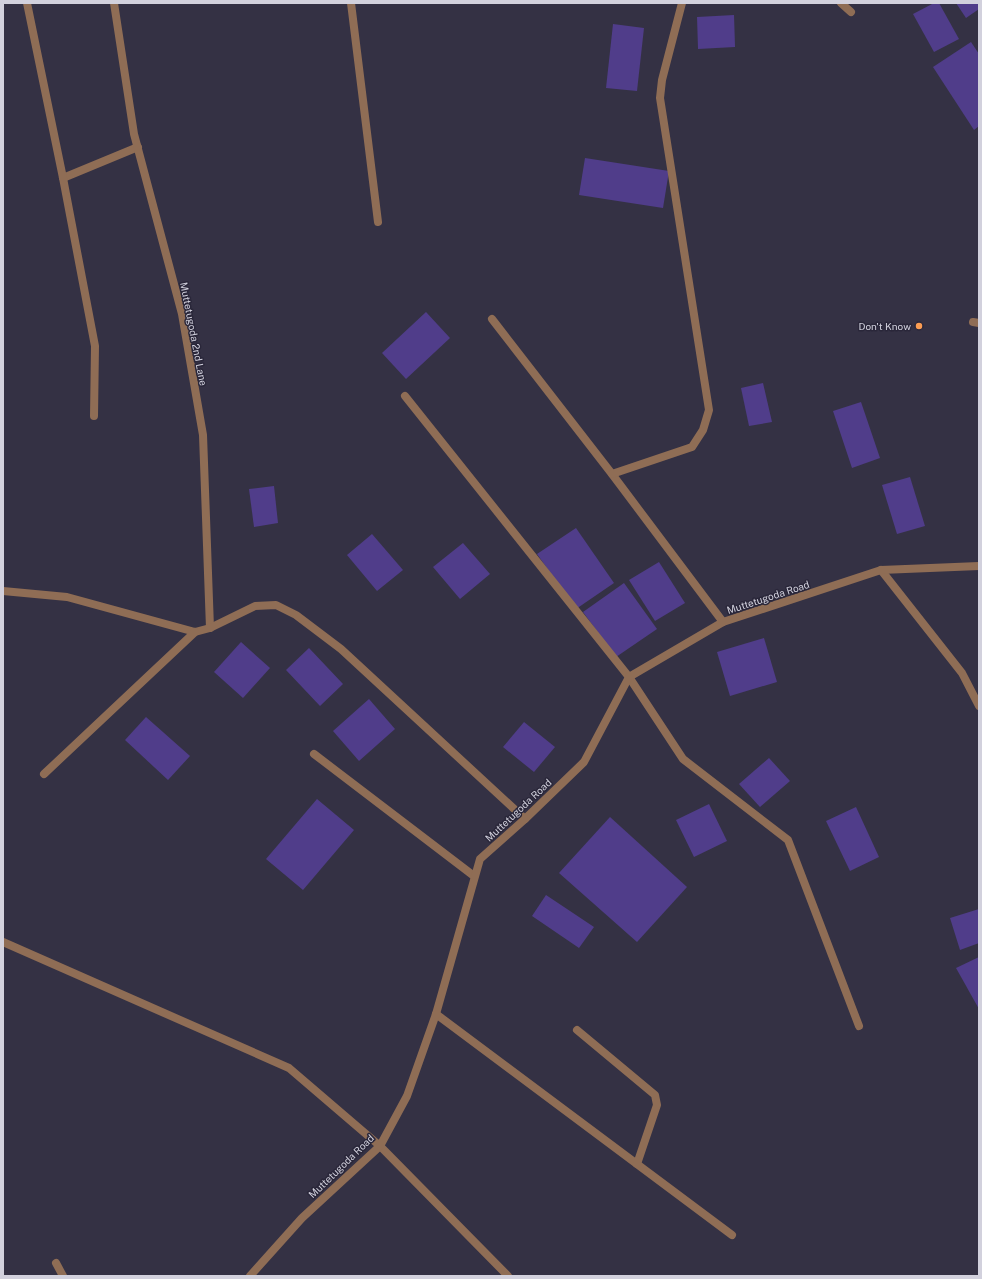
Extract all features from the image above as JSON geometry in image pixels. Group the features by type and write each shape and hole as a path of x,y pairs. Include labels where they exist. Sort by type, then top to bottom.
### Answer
{"street":[{"path":"28,3 63,178 94,346 94,416"},
{"name":"Muttetugoda 2nd Lane","path":"114,3 134,134 182,314 204,435 210,628"},
{"path":"351,3 378,222"},
{"path":"612,474 692,447 703,430 709,410 660,98 662,80 682,3"},
{"path":"840,3 851,12"},
{"path":"63,178 138,147"},
{"path":"492,318 723,622"},
{"path":"406,396 628,677 683,759 788,840 859,1026"},
{"name":"Muttetugoda Road","path":"250,1276 302,1218 380,1146 407,1096 436,1014 480,859 525,819 584,762 628,677 723,622 881,570 979,566"},
{"path":"881,570 962,673 979,706"},
{"path":"3,591 67,597 195,632"},
{"path":"44,774 195,632 210,628 255,606 276,605 296,616 341,649 525,819"},
{"path":"314,754 474,876"},
{"path":"3,942 289,1068 380,1146 508,1276"},
{"path":"436,1014 732,1235"},
{"path":"576,1030 655,1095 657,1105 637,1164"},
{"path":"56,1262 64,1276"}],"building":[{"path":"934,3 939,3 959,39 934,52 913,14"},
{"path":"956,3 979,3 979,9 966,18"},
{"path":"734,15 735,47 698,49 697,17"},
{"path":"613,24 644,28 637,91 606,88"},
{"path":"971,42 979,54 979,126 974,130 933,67"},
{"path":"585,158 669,171 663,208 579,195"},
{"path":"426,312 450,338 406,379 382,353"},
{"path":"763,383 772,422 749,426 741,388"},
{"path":"861,402 880,458 852,468 833,411"},
{"path":"910,477 925,526 897,534 882,485"},
{"path":"274,486 278,523 254,527 249,489"},
{"path":"576,528 614,583 576,609 537,554"},
{"path":"372,534 403,570 377,591 347,555"},
{"path":"463,543 490,574 460,599 433,567"},
{"path":"659,562 685,603 655,621 629,580"},
{"path":"624,583 657,629 616,657 583,612"},
{"path":"764,638 777,682 730,696 717,652"},
{"path":"241,642 270,668 243,698 214,672"},
{"path":"309,648 343,684 320,706 286,670"},
{"path":"369,699 395,729 359,761 333,731"},
{"path":"146,717 190,756 168,780 125,740"},
{"path":"524,722 555,747 534,772 503,747"},
{"path":"769,758 790,781 760,807 739,784"},
{"path":"317,799 354,830 303,890 266,859"},
{"path":"709,804 727,841 694,857 676,820"},
{"path":"856,807 879,857 850,871 826,821"},
{"path":"610,817 687,887 637,942 559,873"},
{"path":"546,895 594,927 579,948 532,916"},
{"path":"979,909 979,943 960,950 950,918"},
{"path":"979,957 979,1009 956,968"}],"place":[{"name":"Don't Know","path":"919,326"}]}
